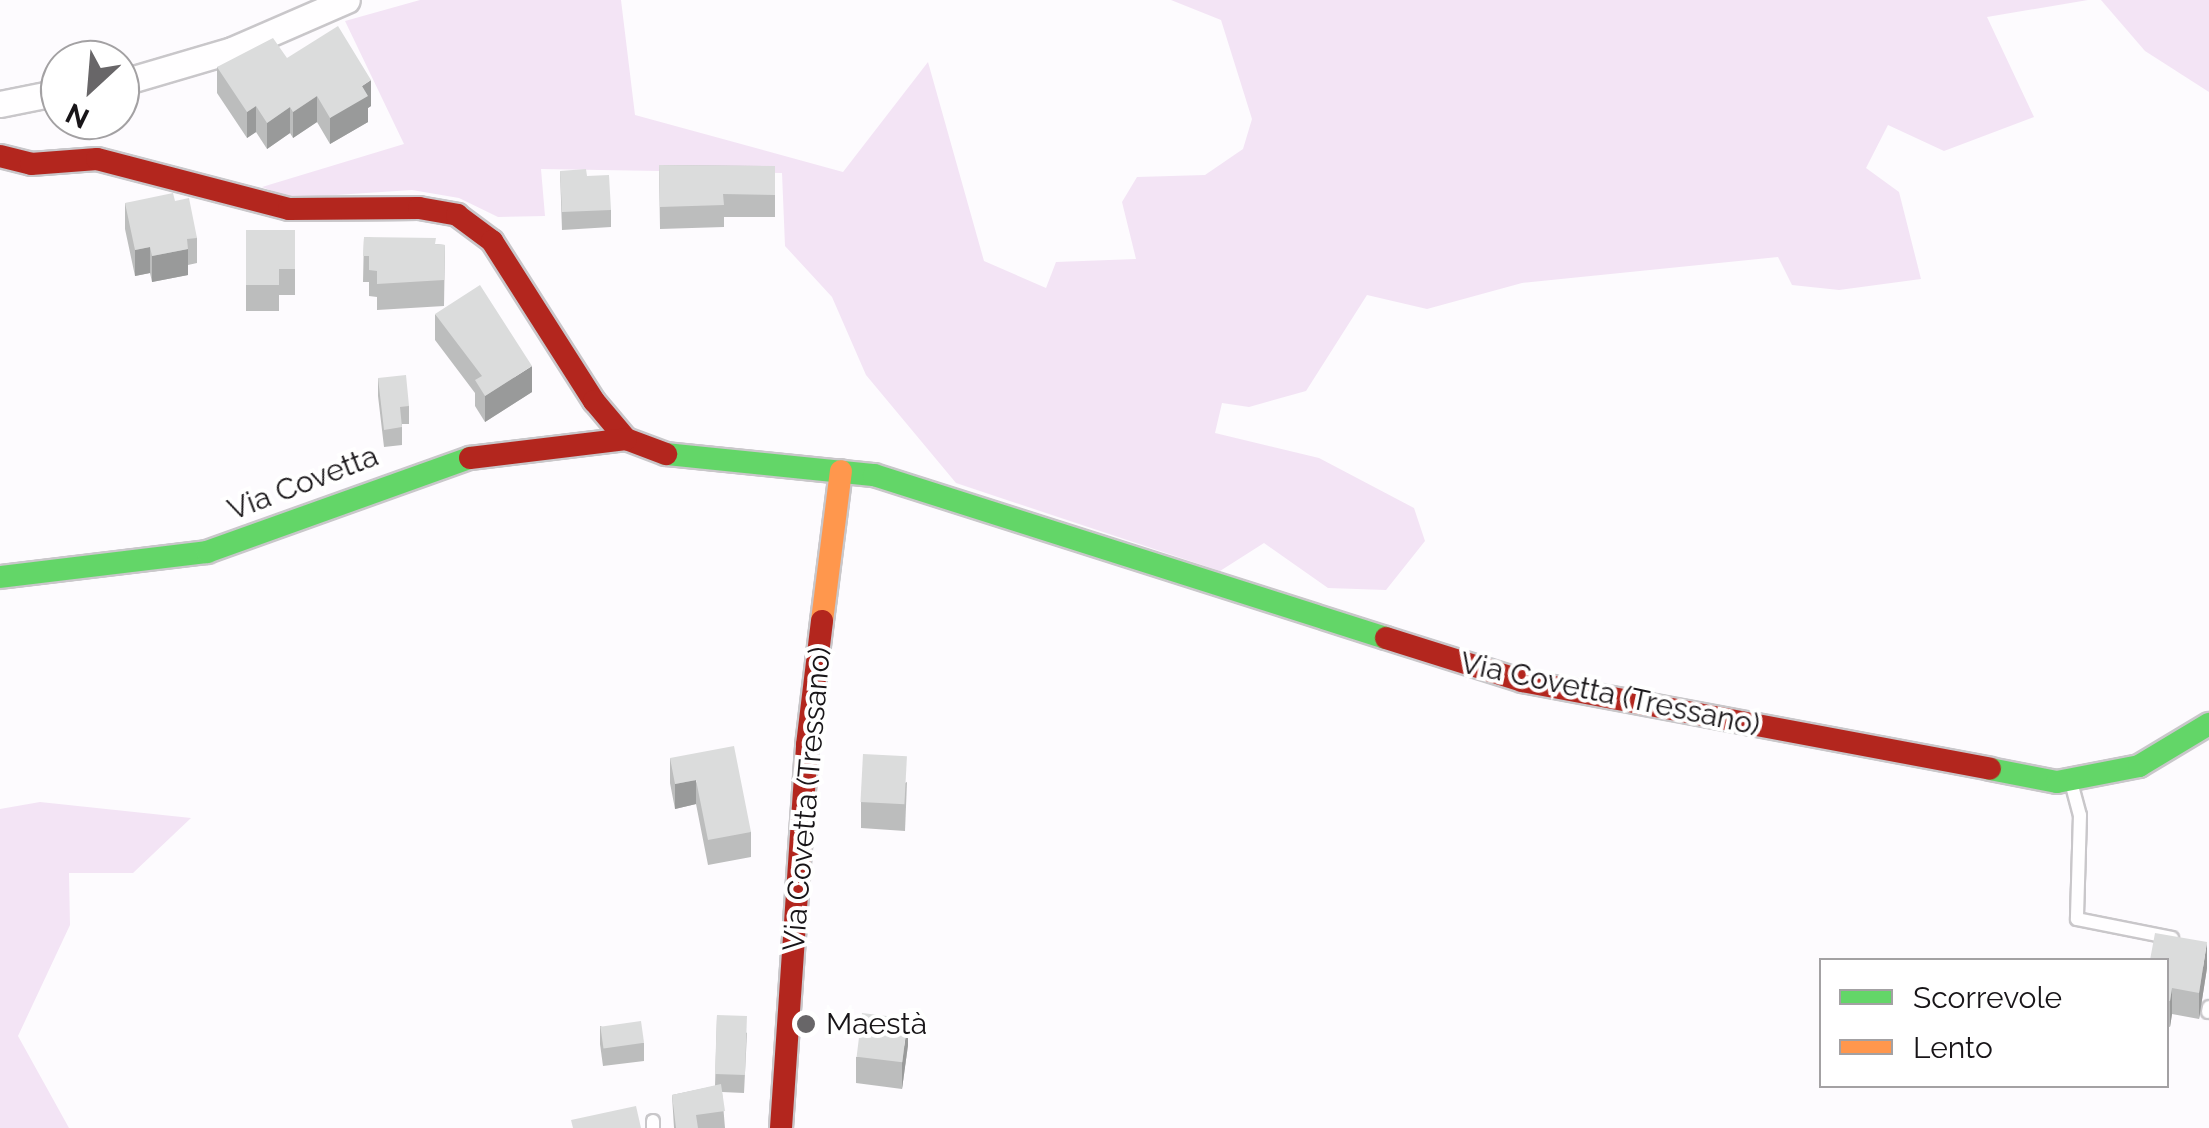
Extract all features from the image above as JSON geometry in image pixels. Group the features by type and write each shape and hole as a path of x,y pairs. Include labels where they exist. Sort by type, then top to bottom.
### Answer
{"street":[{"path":"140,77 232,50 347,0"},
{"path":"0,104 40,96"},
{"name":"Via Covetta (Tressano)","path":"0,156 31,164 96,159 288,209 419,208 457,215 492,241 594,401 626,439 670,457 874,475 1522,681 2070,780 2139,766 2209,724"},
{"name":"Via Covetta","path":"0,577 207,552 404,476 496,450 626,439"},
{"name":"Via Covetta (Tressano)","path":"780,1128 808,744 841,471"}],"lane":[{"path":"2070,780 2080,814 2076,919 2186,940"}],"shaded area":[{"path":"420,0 621,0 635,115 843,172 928,62 984,261 1046,288 1056,262 1136,259 1122,202 1137,177 1205,175 1243,149 1252,119 1221,20 1171,0 2088,0 1987,17 2034,117 1944,151 1888,125 1866,168 1899,192 1921,279 1839,290 1792,285 1778,257 1522,283 1427,309 1367,295 1306,391 1249,407 1222,403 1215,433 1319,458 1414,508 1425,541 1386,590 1328,588 1264,543 1220,571 956,483 866,375 832,297 785,246 782,173 541,169 545,216 498,217 459,198 412,190 290,198 262,187 404,144 345,21"},
{"path":"2101,0 2209,0 2209,92 2145,51"},
{"path":"40,802 191,818 133,873 69,873 70,925 18,1036 69,1128 0,1128 0,809"}],"building":[{"path":"338,26 371,80 362,86 368,96 330,118 317,96 293,112 290,107 267,123 256,106 247,112 217,67 273,38 287,58"},
{"path":"659,165 775,166 775,195 723,194 724,205 660,207"},
{"path":"586,169 587,176 609,175 611,210 562,212 560,171"},
{"path":"173,193 175,201 189,198 197,238 187,239 188,249 152,256 150,247 135,250 125,203"},
{"path":"246,230 295,230 295,269 279,269 279,285 246,285"},
{"path":"364,237 436,238 435,244 445,245 444,280 377,284 377,271 369,270 369,256 363,256"},
{"path":"480,285 532,366 485,396 475,380 482,376 435,314"},
{"path":"406,375 409,406 400,407 402,427 384,430 378,378"},
{"path":"734,746 751,832 708,840 696,780 675,784 670,758"},
{"path":"863,754 907,756 904,804 860,802"},
{"path":"2155,933 2207,942 2199,993 2172,988 2169,1001 2169,958 2150,958"},
{"path":"862,1013 908,1019 902,1062 857,1057"},
{"path":"717,1015 747,1016 745,1075 715,1074"},
{"path":"641,1021 644,1043 603,1048 600,1027"},
{"path":"721,1084 725,1111 696,1115 698,1128 676,1128 672,1095"},
{"path":"636,1106 641,1128 573,1128 571,1120"}],"traffic: fast":[{"path":"666,454 874,475 1386,638"},
{"path":"0,577 207,552 470,458"},
{"path":"1990,769 2057,782 2139,766 2209,724"}],"traffic: slow":[{"path":"822,621 841,471"}],"traffic: jam":[{"path":"0,156 31,164 97,159 289,209 419,208 457,215 492,241 594,401 626,439 666,454"},
{"path":"470,458 626,439"},
{"path":"781,1128 807,745 822,621"},
{"path":"1386,638 1522,681 1990,769"}],"place":[{"name":"Maestà","path":"806,1024"}]}
